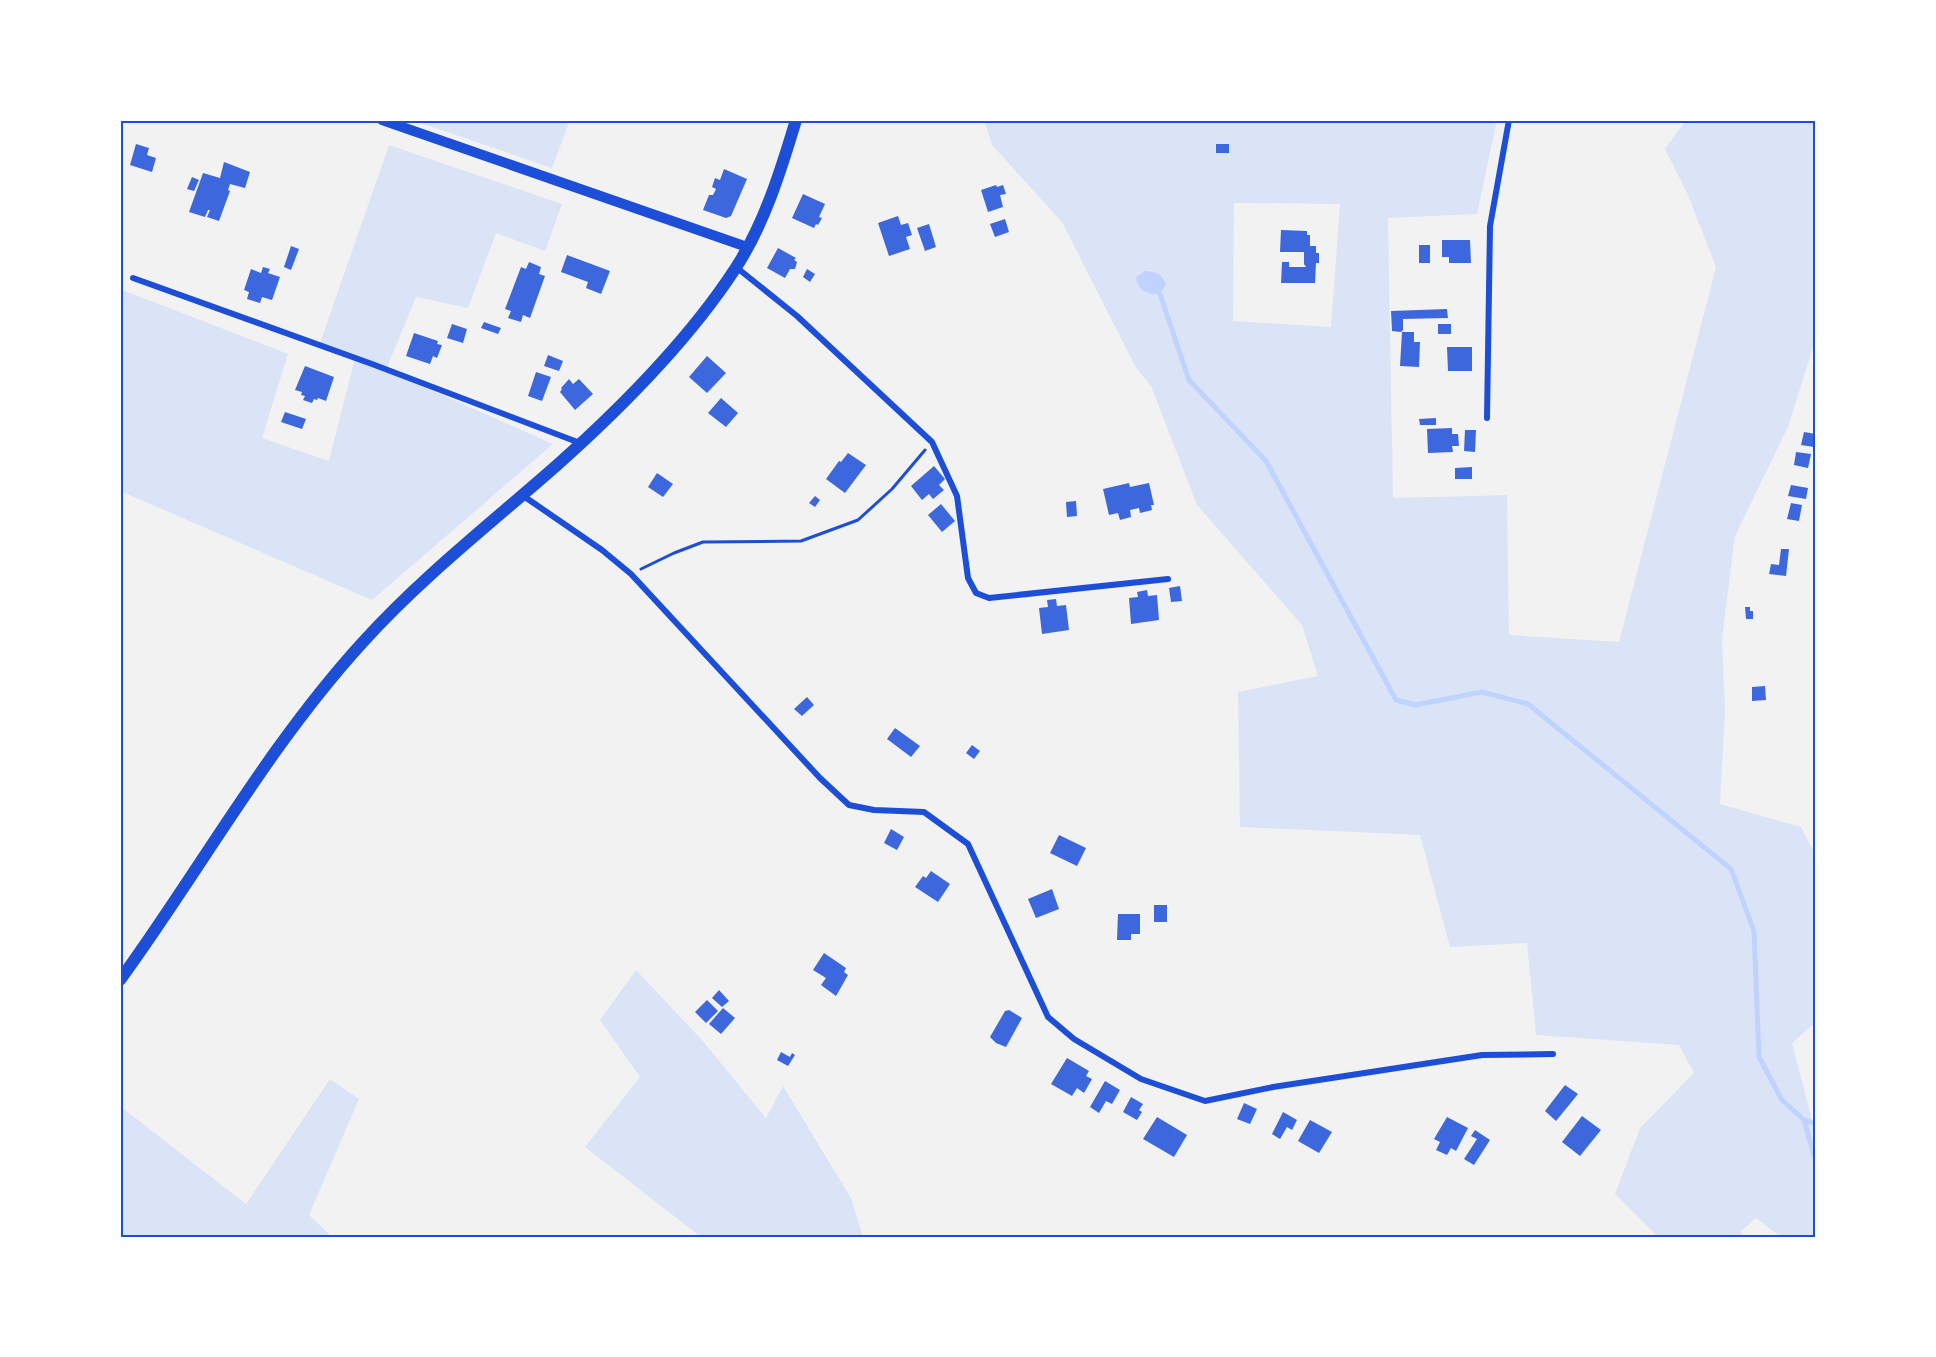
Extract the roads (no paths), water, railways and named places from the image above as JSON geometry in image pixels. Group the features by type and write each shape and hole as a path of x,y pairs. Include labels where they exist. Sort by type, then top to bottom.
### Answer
{"main road":[{"path":"120,980 287,733 363,642 429,575 580,444 664,359 710,305 747,247 771,193 796,120"}],"street":[{"path":"382,120 747,247"},
{"path":"1487,418 1490,226 1509,120"},
{"path":"736,267 797,316 932,442 957,496 968,578 976,593 989,598 1168,579"},
{"path":"133,278 372,364 580,444"},
{"path":"521,494 602,550 631,574 820,778 849,805 874,810 924,812 968,844 1048,1017 1074,1039 1141,1079 1205,1101 1274,1087 1482,1054 1553,1054"}],"water":[{"path":"1145,271 1162,277 1166,284 1160,294 1147,293 1139,286 1136,277"}],"waterway":[{"path":"1160,294 1189,380 1266,461 1396,700 1415,705 1482,692 1528,704 1731,869 1754,931 1759,1057 1782,1100 1804,1120 1816,1162"},
{"path":"1804,1120 1816,1124"}]}
